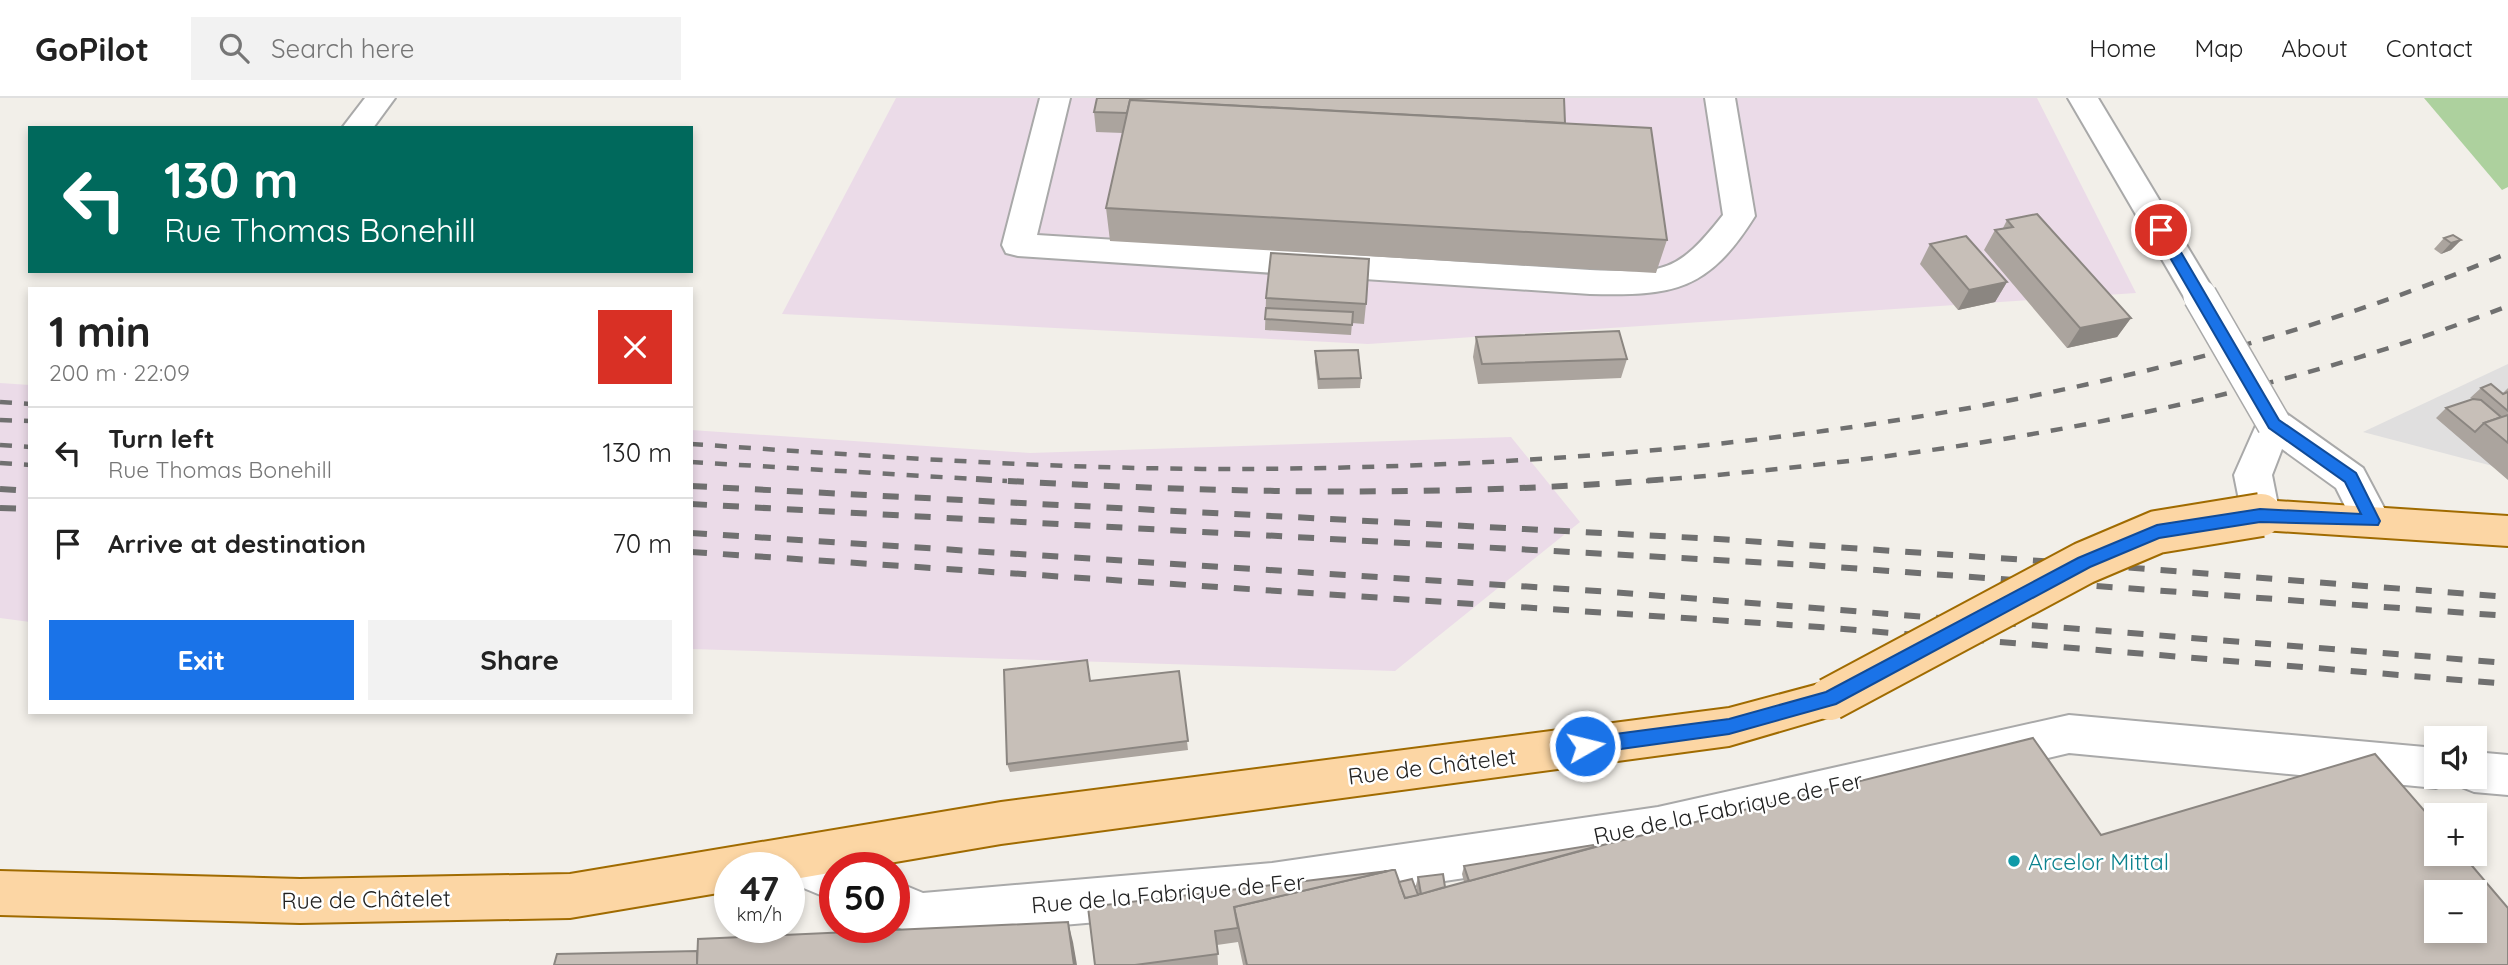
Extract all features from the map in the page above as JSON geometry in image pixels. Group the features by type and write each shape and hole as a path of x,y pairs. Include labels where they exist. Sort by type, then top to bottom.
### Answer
{"main road":[{"name":"Rue de Châtelet","path":"805,856 1001,823 1729,727 1830,699 2096,558 2157,532 2260,515 2508,531"},
{"name":"Rue de Châtelet","path":"0,893 300,901 570,896 714,871"}],"street":[{"path":"359,126 380,98"},
{"path":"1055,98 1018,245 1653,284 1687,274 1713,253 1739,216 1720,98"},
{"path":"2083,98 2274,424 2350,478 2372,521"},
{"path":"2260,515 2253,475 2274,424"},
{"name":"Rue de la Fabrique de Fer","path":"910,910 923,915 1272,885 1658,828 2068,734 2424,767"},
{"path":"2487,773 2508,775"}],"shaded area":[{"path":"896,98 2037,98 2136,293 1368,344 782,314"},
{"path":"2508,364 2508,470 2363,432"},
{"path":"0,383 28,385 28,622 0,618"},
{"path":"693,430 1030,453 1511,437 1580,522 1395,671 693,649"}],"green space":[{"path":"2424,98 2508,98 2508,187 2502,190"}],"building":[{"path":"1097,98 1132,100 1127,113 1094,112"},
{"path":"1564,98 1565,123 1132,100"},
{"path":"1130,100 1651,128 1667,240 1106,208"},
{"path":"2037,214 2131,318 2080,328 1995,230 2013,227 2007,220"},
{"path":"2453,235 2461,240 2451,243 2444,238"},
{"path":"1966,236 2007,282 1969,290 1930,244"},
{"path":"1271,253 1369,259 1366,304 1266,298"},
{"path":"1266,308 1353,312 1352,325 1265,319"},
{"path":"1619,331 1627,359 1482,364 1476,337"},
{"path":"1358,350 1361,378 1319,379 1315,351"},
{"path":"2491,384 2503,394 2508,392 2508,411 2481,388"},
{"path":"2473,399 2481,400 2501,417 2484,423 2475,432 2446,408"},
{"path":"2508,415 2508,443 2484,423"},
{"path":"1087,660 1090,681 1179,671 1188,741 1007,764 1004,670"},
{"name":"Arcelor Mittal","path":"2033,738 2101,835 2375,754 2424,810 2424,866 2472,866 2484,880 2424,880 2424,943 2487,943 2487,883 2508,908 2508,965 1247,965 1234,907 1392,870 1395,870 1405,898 1603,845"},
{"path":"1593,845 1594,847 1469,881 1464,866"},
{"path":"1388,871 1234,907 1238,928 1215,931 1218,954 1135,965 1095,965 1088,907"},
{"path":"1443,874 1445,887 1421,894 1418,877"},
{"path":"1412,879 1418,895 1405,898 1399,882"},
{"path":"1068,922 1074,965 697,965 698,939 714,938 714,943 805,943 805,934 819,933 819,943 910,943 910,929"},
{"path":"697,951 697,965 554,965 557,954"}],"railway":[{"path":"693,444 1027,464 1228,469 1389,466 1552,458 1716,444 1880,423 2042,394 2201,357 2357,310 2508,253"},
{"path":"1668,479 1866,459 2084,425 2192,402 2298,375 2404,343 2508,306"},
{"path":"0,402 28,404"},
{"path":"0,420 28,421"},
{"path":"0,445 28,447"},
{"path":"693,462 1007,481"},
{"path":"0,463 28,465"},
{"path":"976,479 1149,488 1322,491 1495,489 1668,479"},
{"path":"1646,481 1668,479"},
{"path":"693,486 1718,539 2508,597"},
{"path":"0,489 28,491"},
{"path":"693,504 1808,565 2508,616"},
{"path":"0,508 28,509"},
{"path":"693,533 1612,592 2508,663"},
{"path":"693,552 1820,627 2508,684"}],"place":[{"name":"Arcelor Mittal","path":"2014,861"}],"route":[{"path":"1585,746 1729,727 1830,699 2084,563 2157,532 2260,515 2372,521 2350,478 2274,424 2161,230"}]}
